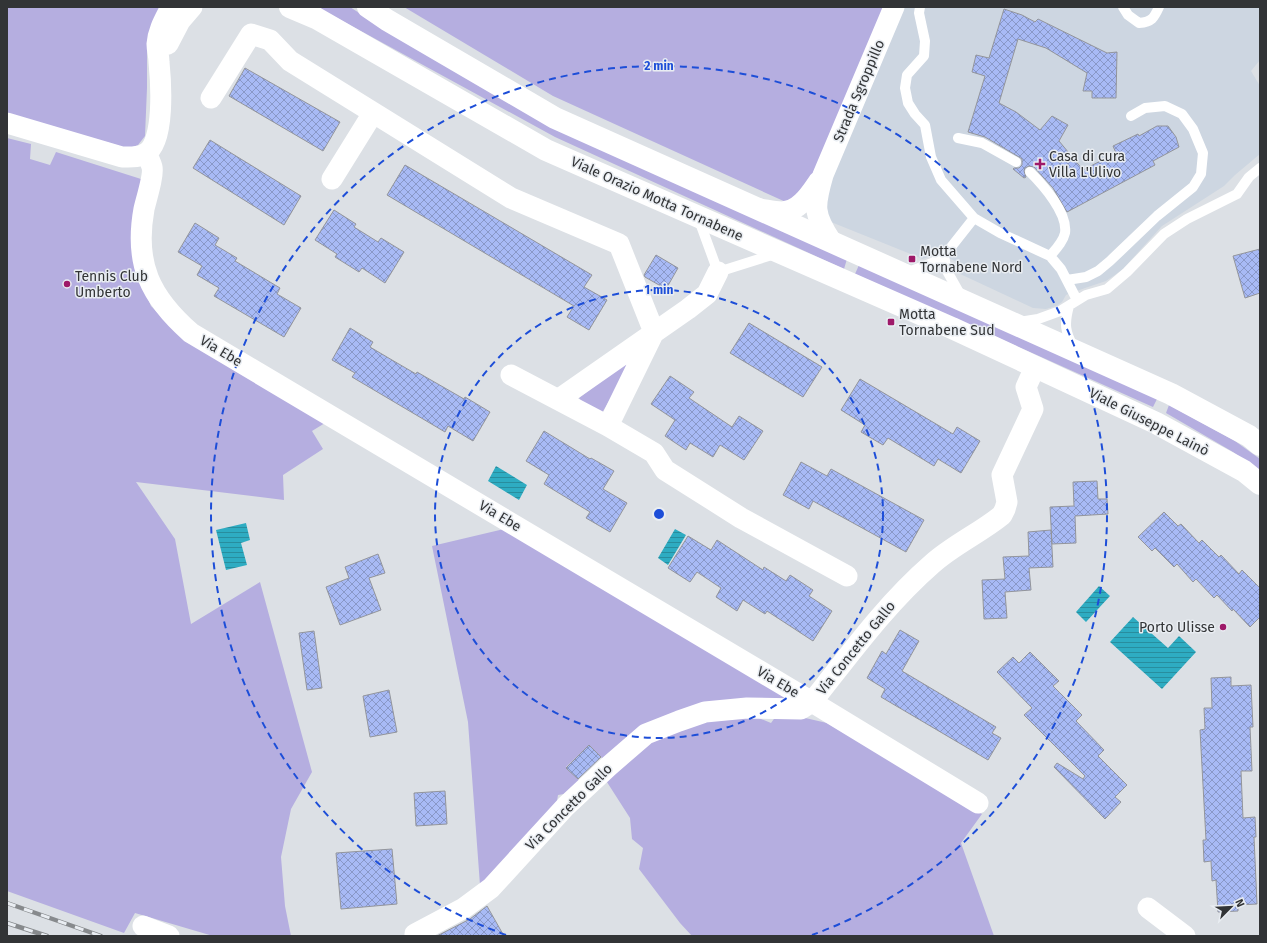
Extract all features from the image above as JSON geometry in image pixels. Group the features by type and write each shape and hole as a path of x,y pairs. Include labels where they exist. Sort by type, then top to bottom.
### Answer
{"main road":[{"name":"Viale Orazio Motta Tornabene","path":"290,7 323,22 546,150 952,328 1035,367"},
{"path":"368,7 387,20 555,118 1171,394 1248,436 1260,445"},
{"name":"Viale Giuseppe Lainò","path":"1035,367 1156,423 1244,471 1260,484"}],"street":[{"path":"7,123 122,157 135,157 147,153 153,144 159,127 161,99 157,44 160,30 171,7"},
{"path":"159,62 180,20 192,7"},
{"name":"Strada Sgroppillo","path":"823,175 894,7"},
{"path":"211,98 251,34 270,40 290,61 511,198 619,244 654,332 608,426"},
{"path":"332,179 373,113"},
{"name":"Via Ebe","path":"147,153 153,168 141,232 142,254 145,270 155,293 165,307 175,319 191,333 978,802"},
{"path":"758,209 782,212 792,210 807,198 823,175"},
{"path":"823,175 817,198 816,210 821,225 831,241"},
{"path":"558,399 707,294 718,272"},
{"name":"Via Concetto Gallo","path":"415,935 464,908 491,888 566,806 646,734 705,712 747,708 801,709 812,702 881,615 905,589 939,558 1002,515 1007,502 1002,475 1033,409 1026,387 1035,367"},
{"path":"511,375 608,426 654,453 665,470 741,518 847,576"},
{"path":"1148,908 1186,936"},
{"path":"143,926 169,936"}],"lane":[{"path":"920,7 925,42 924,56 907,75 905,88 908,103 925,125 931,157 941,180 974,218 1000,233 1050,256 1061,269 1067,280 1073,303 1066,322 1066,331 1076,351"},
{"path":"1123,7 1128,15 1139,23 1149,22 1155,16 1160,7"},
{"path":"1067,280 1086,277 1098,271 1156,216 1193,188 1201,174 1203,153 1193,129 1182,114 1165,106 1145,108 1131,116"},
{"path":"958,138 982,143 1016,162"},
{"path":"1014,323 1038,319 1060,311 1086,295 1107,289 1127,272 1164,234 1187,219 1237,194 1249,177 1260,168"},
{"path":"1030,172 1041,184 1064,220 1065,233 1060,245 1050,256"},
{"path":"698,217 718,272 779,252"},
{"path":"904,274 932,263 944,256 974,218"},
{"path":"944,256 953,283 963,300"}],"shaded area":[{"path":"7,7 161,7 148,38 145,136 138,145 126,148 7,113"},
{"path":"317,7 350,7 379,26 847,259 844,269 555,137"},
{"path":"404,7 888,7 816,173 788,203 553,96"},
{"name":"Casa di cura Villa L'Ulivo","path":"901,7 1260,7 1260,60 1251,71 1260,86 1260,154 1224,186 1162,226 1122,270 1106,281 1066,295 1062,302 1056,306 1046,309 1033,308 958,273 955,261 937,253 923,259 826,220 824,185"},
{"path":"7,138 31,144 30,159 50,165 56,152 141,179 137,273 151,306 177,332 325,423 312,431 323,449 283,475 284,500 136,482 175,539 191,624 260,582 312,772 291,809 281,857 285,906 291,936 213,936 135,913 124,933 7,891"},
{"path":"859,265 1158,397 1153,407 855,274"},
{"path":"636,355 602,413 581,401 579,398"},
{"path":"1169,405 1235,441 1260,459 1260,471 1233,452 1166,413"},
{"path":"504,529 791,699 757,699 603,759 589,745 566,767 580,781 570,793 558,795 556,807 480,885 468,722 432,546"},
{"path":"779,712 827,723 982,814 961,843 994,936 692,936 680,923 639,869 643,848 632,839 630,818 605,779 637,748 692,723 749,714 771,723"}],"water":[{"path":"496,466 527,485 519,500 488,481"},
{"path":"246,523 250,540 241,543 247,565 226,570 216,530"},
{"path":"675,529 686,535 668,565 658,558"},
{"path":"1099,586 1110,596 1086,622 1076,612"},
{"path":"1133,617 1168,648 1179,636 1196,652 1162,689 1110,642"}],"building":[{"path":"1004,9 1022,15 1035,22 1038,19 1107,53 1117,52 1116,98 1092,98 1092,91 1083,91 1087,73 1046,48 1018,39 999,103 1016,112 1040,130 1052,116 1068,125 1059,141 1083,170 1116,153 1113,146 1138,134 1139,136 1157,126 1168,126 1176,137 1179,147 1153,161 1155,165 1067,212 1053,188 1034,167 1029,166 1025,168 1024,171 1026,177 1024,178 1013,169 1019,168 1022,165 1022,159 985,137 968,132 985,76 972,72 976,55 989,58"},
{"path":"245,68 340,122 323,151 229,96"},
{"path":"210,140 301,196 284,225 193,168"},
{"path":"405,165 592,275 584,287 607,300 589,330 567,317 574,306 387,195"},
{"path":"334,210 356,224 354,227 378,242 381,238 404,252 385,283 362,268 359,272 335,257 337,254 315,240"},
{"path":"195,223 219,238 215,245 237,258 235,261 280,288 277,294 301,308 284,337 214,296 219,288 197,275 202,266 178,252"},
{"path":"1260,249 1260,293 1245,298 1233,256"},
{"path":"656,255 678,268 666,289 644,275"},
{"path":"749,323 822,367 803,397 730,353"},
{"path":"350,328 373,342 370,347 416,374 417,372 490,412 473,441 448,426 445,432 352,377 355,373 332,360"},
{"path":"670,376 694,392 689,398 732,427 739,416 763,431 744,460 720,445 713,457 690,443 686,450 665,436 675,420 651,404"},
{"path":"860,379 953,434 957,427 980,441 961,473 938,459 934,466 888,438 883,445 861,432 865,425 841,410"},
{"path":"544,431 590,459 591,458 614,471 603,489 627,503 610,532 586,518 590,512 544,484 549,475 526,461"},
{"path":"801,462 827,476 831,469 924,520 906,552 813,501 809,509 783,495"},
{"path":"1097,481 1098,499 1107,499 1108,514 1075,516 1076,543 1052,544 1050,507 1074,506 1073,482"},
{"path":"1164,512 1178,526 1181,524 1199,543 1202,540 1219,557 1221,555 1239,574 1242,570 1260,588 1260,617 1250,627 1217,595 1214,598 1196,579 1193,582 1177,564 1174,567 1155,548 1152,551 1138,537"},
{"path":"1051,530 1053,567 1029,568 1031,590 1005,592 1007,618 984,619 982,580 1005,579 1003,557 1029,556 1028,532"},
{"path":"688,536 711,550 717,540 763,570 764,567 786,581 790,575 813,590 809,596 832,611 813,641 767,611 765,614 743,600 737,611 716,597 721,588 697,572 690,582 668,568"},
{"path":"378,554 385,573 369,578 381,610 340,625 326,587 349,578 345,567"},
{"path":"900,630 919,641 902,671 996,727 992,733 1001,738 988,760 881,697 885,689 867,678 882,651 886,654"},
{"path":"314,631 322,688 307,690 299,633"},
{"path":"1030,652 1059,681 1053,686 1082,715 1076,721 1104,750 1098,756 1127,785 1115,797 1121,802 1105,819 1054,767 1057,763 1083,779 1085,776 1024,715 1032,708 997,672 1013,657 1019,663"},
{"path":"1231,677 1231,686 1251,685 1253,727 1250,727 1252,771 1241,771 1243,818 1255,817 1256,837 1254,837 1257,904 1238,905 1238,911 1218,912 1216,880 1212,881 1211,861 1204,862 1203,840 1206,840 1200,730 1205,729 1204,708 1212,708 1211,678"},
{"path":"389,690 397,732 370,737 363,696"},
{"path":"589,745 601,757 578,779 566,768"},
{"path":"445,791 447,824 416,826 414,793"},
{"path":"392,849 397,904 341,909 336,853"},
{"path":"487,906 504,936 437,936 470,919"}],"railway":[{"path":"7,903 101,936"},
{"path":"7,923 47,936"}],"place":[{"name":"Casa di cura Villa L'Ulivo","path":"1040,164"},
{"name":"Motta Tornabene Nord","path":"912,259"},
{"name":"Tennis Club Umberto","path":"67,284"},
{"name":"Motta Tornabene Sud","path":"891,322"},
{"name":"Porto Ulisse","path":"1223,627"}]}
